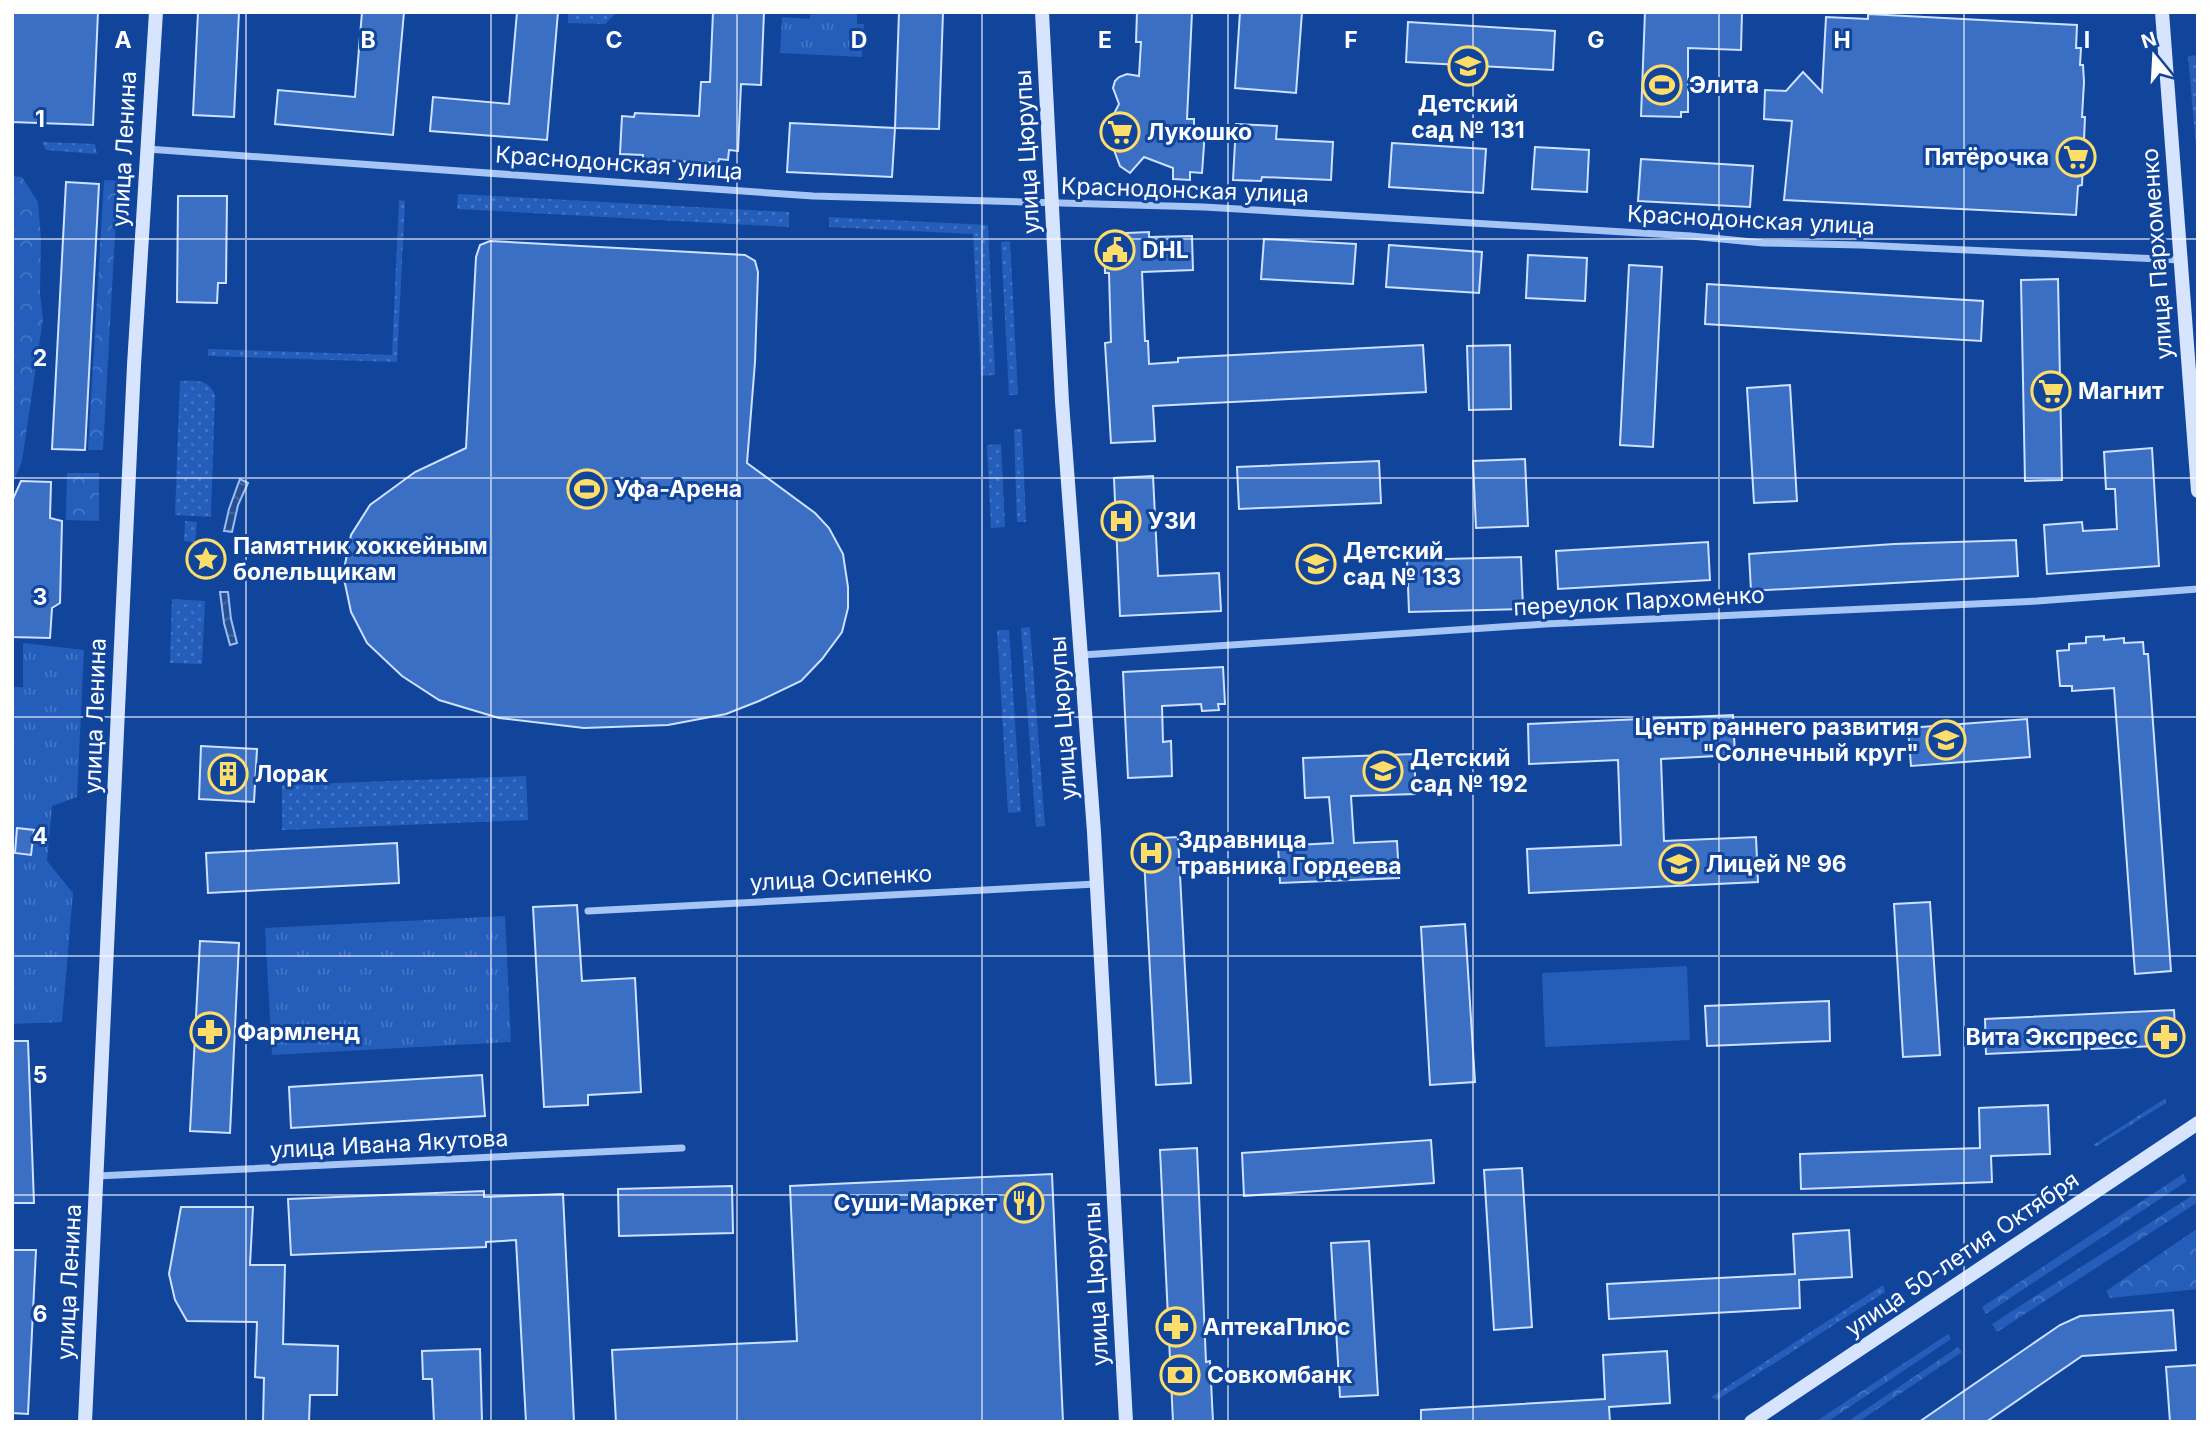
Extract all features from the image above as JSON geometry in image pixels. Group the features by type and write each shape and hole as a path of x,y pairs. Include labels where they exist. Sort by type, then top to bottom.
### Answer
{"main road":[{"name":"улица Ленина","path":"85,1422 118,701 156,12"},
{"name":"улица Цюрупы","path":"1042,12 1062,402 1082,654 1126,1422"},
{"name":"улица Пархоменко","path":"2162,12 2198,491"},
{"name":"улица 50-летия Октября","path":"1751,1422 2198,1123"}],"street":[{"name":"Краснодонская улица","path":"147,149 813,195 1204,207 1691,236 1763,243 2180,260"},
{"name":"переулок Пархоменко","path":"1082,654 1545,624 2036,601 2198,589"},
{"name":"улица Осипенко","path":"588,911 1096,884"},
{"name":"улица Ивана Якутова","path":"97,1176 682,1148"}],"green space":[{"path":"568,12 617,12 605,24 568,23"},
{"path":"810,12 857,12 857,24 864,24 862,57 780,53 782,17 810,19"},
{"path":"2198,55 2198,170 2188,56"},
{"path":"42,142 95,144 97,154 46,150"},
{"path":"12,176 22,177 38,202 43,319 22,461 12,486"},
{"path":"104,180 118,181 103,450 88,450"},
{"path":"458,194 789,212 789,227 457,209"},
{"path":"399,200 405,201 397,362 208,356 208,349 392,355"},
{"path":"829,217 988,225 995,375 981,376 973,234 829,227"},
{"path":"1010,241 1018,395 1009,395 1001,242"},
{"path":"180,381 205,383 215,396 211,517 175,515"},
{"path":"1014,429 1022,429 1026,522 1017,522"},
{"path":"1001,444 1005,527 991,528 987,445"},
{"path":"67,473 99,473 99,521 66,520"},
{"path":"185,521 197,522 195,542 184,541"},
{"path":"172,599 205,601 202,664 170,663"},
{"path":"1030,627 1045,826 1036,827 1021,628"},
{"path":"997,630 1009,630 1021,812 1008,813"},
{"path":"23,643 84,650 77,797 52,806 47,861 73,893 62,1022 12,1024 12,687 23,687"},
{"path":"526,776 528,820 282,830 282,785"},
{"path":"505,916 511,1042 272,1055 265,928"},
{"path":"1687,966 1690,1040 1545,1047 1542,973"},
{"path":"2166,1098 2166,1103 2097,1146 2093,1145"},
{"path":"2183,1174 2187,1181 1986,1314 1982,1307"},
{"path":"2198,1192 2198,1202 1997,1332 1992,1324"},
{"path":"2198,1228 2198,1289 2110,1298 2106,1291"},
{"path":"1883,1285 1885,1292 1717,1400 1711,1397"},
{"path":"1948,1334 1951,1339 1827,1422 1815,1422"},
{"path":"1958,1347 1962,1352 1858,1422 1847,1422"}],"water":[{"path":"240,479 248,483 238,505 232,532 224,531 229,509"},
{"path":"220,592 228,592 237,643 230,645 224,623"}],"building":[{"path":"12,12 98,12 93,125 12,122"},
{"path":"198,12 239,12 234,117 193,115"},
{"path":"362,12 404,12 393,135 275,124 278,90 355,97"},
{"path":"517,12 558,12 547,140 430,131 433,97 509,104"},
{"path":"713,12 764,12 761,85 741,84 738,151 729,150 728,160 719,159 718,163 643,160 643,155 620,154 622,116 634,117 635,113 699,116 701,82 710,82"},
{"path":"899,12 943,12 939,129 895,128"},
{"path":"1137,12 1192,12 1187,119 1194,119 1194,131 1205,131 1202,173 1190,172 1190,180 1173,179 1173,168 1144,157 1130,173 1120,166 1114,150 1112,118 1119,104 1113,88 1115,81 1127,74 1139,76 1141,42 1136,42"},
{"path":"1240,12 1302,12 1296,93 1235,88"},
{"path":"1645,12 1742,12 1741,50 1688,48 1688,112 1681,112 1681,117 1641,116"},
{"path":"1868,14 2077,25 2076,48 2081,48 2080,65 2083,65 2084,82 2082,117 2085,117 2082,185 2078,186 2076,215 1784,200 1792,121 1764,119 1765,90 1786,91 1803,72 1822,92 1826,17 1868,19"},
{"path":"1408,22 1555,31 1553,70 1406,62"},
{"path":"790,123 895,128 892,177 787,172"},
{"path":"1236,124 1277,126 1276,139 1333,142 1331,180 1262,177 1261,181 1233,180"},
{"path":"1392,143 1486,149 1483,193 1389,187"},
{"path":"1535,147 1589,150 1587,192 1532,189"},
{"path":"1641,159 1753,166 1750,207 1638,201"},
{"path":"66,182 99,184 85,450 52,449"},
{"path":"178,196 227,196 226,283 218,283 217,303 177,302"},
{"path":"1149,232 1149,237 1192,236 1193,270 1142,272 1145,341 1148,341 1149,364 1178,362 1178,358 1423,345 1426,392 1153,406 1155,441 1111,443 1105,343 1111,342 1109,273 1105,273 1104,234"},
{"path":"1264,239 1356,244 1353,284 1261,279"},
{"name":"Уфа-Арена","path":"490,241 745,255 755,261 758,272 755,362 747,463 815,513 829,528 843,554 848,587 848,608 842,632 801,681 726,714 668,725 584,728 499,718 439,700 402,676 367,643 351,612 343,574 351,535 370,505 415,472 466,448 476,257 480,245"},
{"path":"1389,245 1482,252 1479,293 1386,287"},
{"path":"1528,255 1587,258 1585,301 1526,298"},
{"path":"1629,265 1662,267 1653,447 1620,445"},
{"path":"2058,279 2062,480 2025,481 2021,280"},
{"path":"1707,284 1983,301 1981,341 1705,324"},
{"path":"1510,345 1511,409 1469,410 1467,346"},
{"path":"1790,385 1797,501 1754,503 1747,388"},
{"path":"2152,448 2159,566 2047,574 2044,525 2082,522 2083,531 2117,529 2115,489 2106,489 2104,452"},
{"path":"1525,459 1528,526 1476,528 1473,461"},
{"path":"1379,461 1381,503 1239,509 1237,467"},
{"path":"1153,476 1158,576 1219,573 1221,611 1120,616 1114,478"},
{"path":"21,481 51,482 50,518 62,521 60,603 52,608 50,638 12,637 12,501"},
{"path":"2016,540 2018,576 1751,591 1749,554 1894,544"},
{"path":"1708,542 1710,580 1558,589 1556,551"},
{"path":"1521,557 1523,609 1409,612 1407,560"},
{"path":"2104,636 2104,640 2124,638 2124,643 2143,642 2144,654 2148,654 2171,971 2135,974 2114,688 2072,691 2072,686 2060,686 2057,651 2069,650 2069,644 2086,643 2086,637"},
{"path":"1223,667 1225,704 1218,704 1219,710 1202,711 1201,704 1162,706 1163,742 1171,741 1172,776 1128,778 1123,672"},
{"path":"1733,715 1735,755 1661,759 1664,841 1756,837 1758,882 1529,893 1527,849 1621,845 1618,760 1529,764 1528,724"},
{"path":"2027,719 2030,757 1911,766 1908,728"},
{"name":"Лорак","path":"201,746 257,749 254,802 199,799"},
{"path":"1414,754 1416,794 1351,796 1354,843 1397,841 1399,878 1280,883 1278,846 1333,843 1329,797 1305,798 1303,758"},
{"path":"17,828 34,830 31,855 15,853"},
{"path":"1178,837 1191,1083 1156,1085 1143,839"},
{"path":"397,843 399,883 208,893 206,853"},
{"path":"1930,902 1940,1055 1903,1057 1894,904"},
{"path":"577,905 582,981 635,978 641,1092 588,1095 588,1105 544,1107 533,907"},
{"path":"1465,924 1475,1082 1430,1085 1421,927"},
{"path":"200,941 239,943 230,1133 190,1131"},
{"path":"1829,1001 1830,1041 1707,1046 1705,1006"},
{"path":"2174,1010 2176,1045 1986,1054 1985,1019"},
{"path":"12,1041 28,1041 34,1203 12,1203"},
{"path":"482,1075 485,1116 291,1128 289,1087"},
{"path":"2048,1105 2050,1154 1991,1156 1992,1182 1801,1189 1800,1154 1980,1148 1979,1108"},
{"path":"1431,1140 1434,1183 1244,1196 1242,1153"},
{"path":"1197,1148 1206,1362 1210,1361 1213,1422 1173,1422 1160,1150"},
{"path":"1522,1168 1532,1327 1494,1330 1484,1170"},
{"path":"1052,1174 1063,1422 616,1422 612,1350 797,1341 790,1186"},
{"path":"732,1186 733,1233 619,1236 618,1189"},
{"path":"484,1191 484,1197 563,1194 574,1422 526,1422 516,1240 486,1242 486,1247 291,1255 288,1199"},
{"path":"181,1207 253,1207 250,1265 285,1265 283,1344 338,1346 337,1395 310,1395 309,1422 263,1422 264,1378 255,1377 257,1322 187,1321 175,1300 169,1274"},
{"path":"1849,1230 1852,1277 1799,1280 1800,1308 1609,1319 1607,1284 1795,1274 1793,1234"},
{"path":"1369,1241 1378,1395 1340,1397 1331,1243"},
{"path":"12,1250 36,1250 28,1414 12,1413"},
{"path":"2173,1310 2176,1350 2082,1356 1986,1422 1919,1422 2060,1325 2080,1316"},
{"path":"480,1349 482,1422 434,1422 432,1379 423,1379 422,1351"},
{"path":"1667,1351 1670,1403 1609,1407 1610,1422 1421,1422 1421,1410 1605,1399 1603,1355"},
{"path":"2198,1365 2198,1422 2170,1422 2166,1367"}],"place":[{"name":"Детский сад № 131","path":"1468,66"},
{"name":"Элита","path":"1662,85"},
{"name":"Лукошко","path":"1120,132"},
{"name":"Пятёрочка","path":"2076,157"},
{"name":"DHL","path":"1115,250"},
{"name":"Магнит","path":"2051,391"},
{"name":"Уфа-Арена","path":"587,489"},
{"name":"УЗИ","path":"1121,521"},
{"name":"Памятник хоккейным болельщикам","path":"206,559"},
{"name":"Детский сад № 133","path":"1316,564"},
{"name":"Центр раннего развития \"Солнечный круг\"","path":"1946,740"},
{"name":"Детский сад № 192","path":"1383,771"},
{"name":"Лорак","path":"228,774"},
{"name":"Здравница травника Гордеева","path":"1151,853"},
{"name":"Лицей № 96","path":"1679,864"},
{"name":"Фармленд","path":"210,1032"},
{"name":"Вита Экспресс","path":"2165,1037"},
{"name":"Суши-Маркет","path":"1024,1203"},
{"name":"АптекаПлюс","path":"1176,1327"},
{"name":"Совкомбанк","path":"1180,1375"}]}
